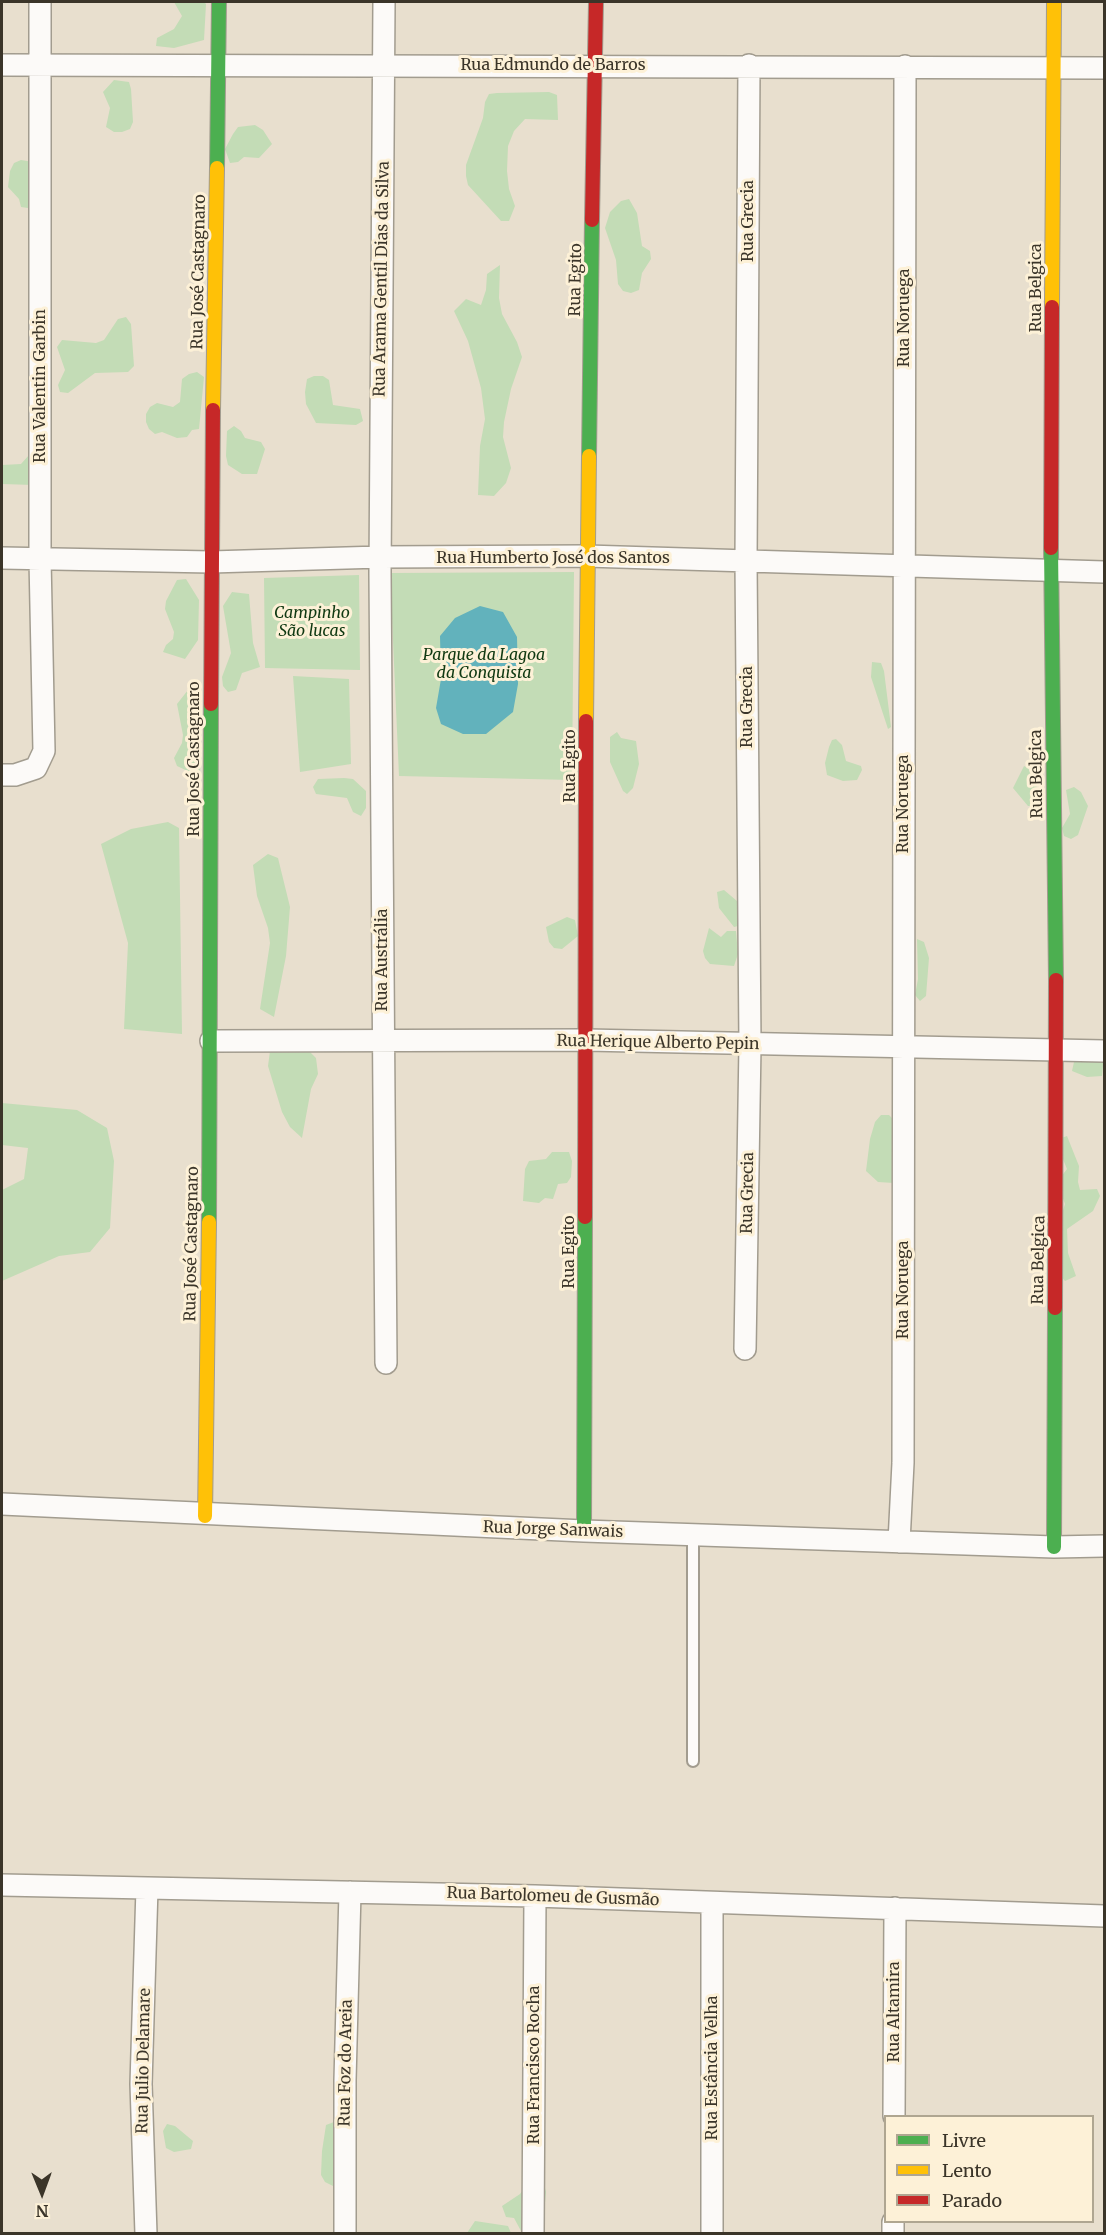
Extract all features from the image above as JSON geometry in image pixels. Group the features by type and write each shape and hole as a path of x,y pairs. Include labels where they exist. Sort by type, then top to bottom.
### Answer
{"street":[{"name":"Rua Valentin Garbin","path":"2,775 15,775 36,768 44,751 40,559 40,2"},
{"name":"Rua José Castagnaro","path":"205,1515 211,1041 211,562 219,2"},
{"name":"Rua Arama Gentil Dias da Silva","path":"380,557 384,2"},
{"name":"Rua Egito","path":"584,1531 587,556 596,2"},
{"name":"Rua Belgica","path":"1054,2 1051,571 1057,1051 1054,1547"},
{"name":"Rua Edmundo de Barros","path":"2,65 749,65 1104,68"},
{"name":"Rua Grecia","path":"746,1349 750,1045 746,561 749,65"},
{"name":"Rua Noruega","path":"899,1542 903,1451 905,66"},
{"name":"Rua Humberto José dos Santos","path":"2,558 211,562 380,557 587,556 1104,572"},
{"name":"Rua Austrália","path":"380,557 386,1362"},
{"name":"Rua Herique Alberto Pepin","path":"211,1041 587,1041 1104,1051"},
{"name":"Rua Jorge Sanwais","path":"2,1504 584,1531 1054,1547 1104,1546"},
{"name":"Rua Bartolomeu de Gusmão","path":"2,1885 535,1896 1104,1916"},
{"name":"Rua Julio Delamare","path":"146,2234 141,2084 147,1888"},
{"name":"Rua Foz do Areia","path":"345,2234 345,2080 350,1892"},
{"name":"Rua Francisco Rocha","path":"533,2234 535,1896"},
{"name":"Rua Estância Velha","path":"712,1903 712,2234"},
{"name":"Rua Altamira","path":"894,2115 895,1908"}],"lane":[{"path":"693,1535 693,1761"}],"green space":[{"path":"174,2 204,2 206,4 204,40 174,48 156,46 157,38 174,29 182,16"},
{"path":"114,80 129,82 131,89 133,122 130,129 122,132 114,132 106,127 110,108 103,92"},
{"path":"549,92 557,95 558,120 525,119 514,131 508,146 509,189 515,206 509,221 501,221 468,185 466,176 466,165 483,118 485,102 489,94"},
{"path":"255,125 263,130 272,144 259,158 244,157 238,162 230,163 225,149 233,134 238,127"},
{"path":"21,160 33,162 31,206 28,208 21,207 19,199 8,187 10,171 14,163"},
{"path":"629,199 637,213 642,246 650,251 651,259 642,273 639,290 631,293 623,291 618,284 616,260 605,228 610,212 621,201"},
{"path":"500,265 499,298 502,314 522,357 511,389 504,422 503,437 511,468 506,483 494,496 478,495 480,446 485,419 481,388 468,341 454,311 466,299 481,305 486,290 487,274"},
{"path":"126,317 131,324 134,366 128,372 95,373 68,393 60,392 58,385 65,370 57,347 62,340 96,343 104,340 118,319"},
{"path":"197,372 204,377 199,429 192,430 187,437 177,438 162,432 155,434 146,422 146,414 150,407 157,403 173,407 180,402 182,379"},
{"path":"323,376 329,380 333,405 360,409 363,421 356,425 316,423 306,404 305,392 307,379"},
{"path":"234,426 245,438 261,442 265,449 257,474 242,474 228,465 227,431"},
{"path":"29,455 33,456 33,485 2,484 2,465 21,464"},
{"name":"Parque da Lagoa da Conquista","path":"574,572 572,780 399,776 390,573"},
{"name":"Campinho São lucas","path":"359,575 360,670 265,668 264,578"},
{"path":"186,579 199,600 198,640 185,659 163,652 166,645 173,639 174,632 165,609 166,601 177,580"},
{"path":"232,592 249,594 253,643 260,667 242,673 236,690 228,692 223,686 222,677 231,653 223,606"},
{"path":"872,662 881,663 884,671 891,727 888,729 871,677"},
{"path":"293,676 349,679 351,764 300,772"},
{"path":"199,681 200,773 192,773 177,766 174,758 182,743 183,735 177,704 188,690 190,682"},
{"path":"617,732 621,738 636,741 639,764 633,788 627,794 623,791 610,762 610,737"},
{"path":"836,739 842,745 846,761 861,766 862,770 857,780 843,781 827,775 825,763 829,747 832,740"},
{"path":"1024,766 1028,768 1037,783 1035,803 1032,806 1028,806 1013,788"},
{"path":"318,779 353,779 366,791 366,808 361,816 353,812 347,798 316,794 313,787"},
{"path":"1074,787 1081,792 1088,806 1078,835 1071,839 1064,836 1062,828 1070,814 1066,790"},
{"path":"168,822 179,828 182,1034 124,1029 128,943 101,844 131,829"},
{"path":"268,854 278,858 290,907 286,956 274,1017 260,1009 270,943 268,928 257,896 253,865"},
{"path":"724,890 737,901 738,926 734,927 719,908 717,892"},
{"path":"567,917 575,920 578,936 562,949 554,948 549,942 546,927"},
{"path":"709,928 721,937 727,931 736,931 738,954 734,966 710,964 705,958 703,951"},
{"path":"917,939 924,942 929,958 926,996 920,1001 915,995 918,979"},
{"path":"304,1046 316,1058 318,1074 311,1089 302,1138 290,1127 282,1112 268,1066 270,1051"},
{"path":"1080,1056 1104,1056 1102,1076 1087,1077 1072,1071 1074,1062"},
{"path":"2,1103 77,1110 107,1128 114,1161 110,1228 90,1252 59,1256 2,1281 2,1190 24,1179 28,1148 2,1145"},
{"path":"881,1115 889,1115 895,1121 894,1183 878,1182 866,1171 870,1139 875,1122"},
{"path":"1067,1136 1079,1166 1080,1190 1097,1189 1100,1196 1093,1211 1067,1229 1068,1253 1076,1276 1065,1281 1060,1275 1063,1252 1060,1220 1065,1204 1057,1182 1067,1169 1058,1147 1059,1139"},
{"path":"552,1152 569,1152 572,1161 571,1177 567,1183 558,1184 553,1199 545,1198 539,1203 523,1201 525,1169 529,1161 546,1159"},
{"path":"334,2122 340,2127 340,2182 333,2186 325,2182 321,2175 326,2125"},
{"path":"167,2124 175,2126 193,2141 191,2149 174,2152 166,2148 163,2131"},
{"path":"530,2180 544,2184 546,2192 543,2225 536,2230 521,2231 514,2218 506,2217 502,2206 520,2194"},
{"path":"475,2221 508,2226 511,2233 467,2233"}],"water":[{"path":"480,606 503,612 517,637 518,684 513,712 486,734 463,734 441,724 436,708 441,679 440,636 455,618"}],"traffic: fast":[{"path":"217,168 219,2"},
{"path":"589,456 592,220"},
{"path":"1051,548 1056,980"},
{"path":"209,1222 211,704"},
{"path":"584,1531 585,1217"},
{"path":"1054,1547 1055,1308"}],"traffic: slow":[{"path":"1052,307 1054,2"},
{"path":"213,410 217,168"},
{"path":"586,721 589,456"},
{"path":"205,1516 209,1222"}],"traffic: jam":[{"path":"592,220 596,2"},
{"path":"1051,548 1052,307"},
{"path":"211,704 213,410"},
{"path":"585,1217 586,721"},
{"path":"1055,1308 1056,980"}]}
